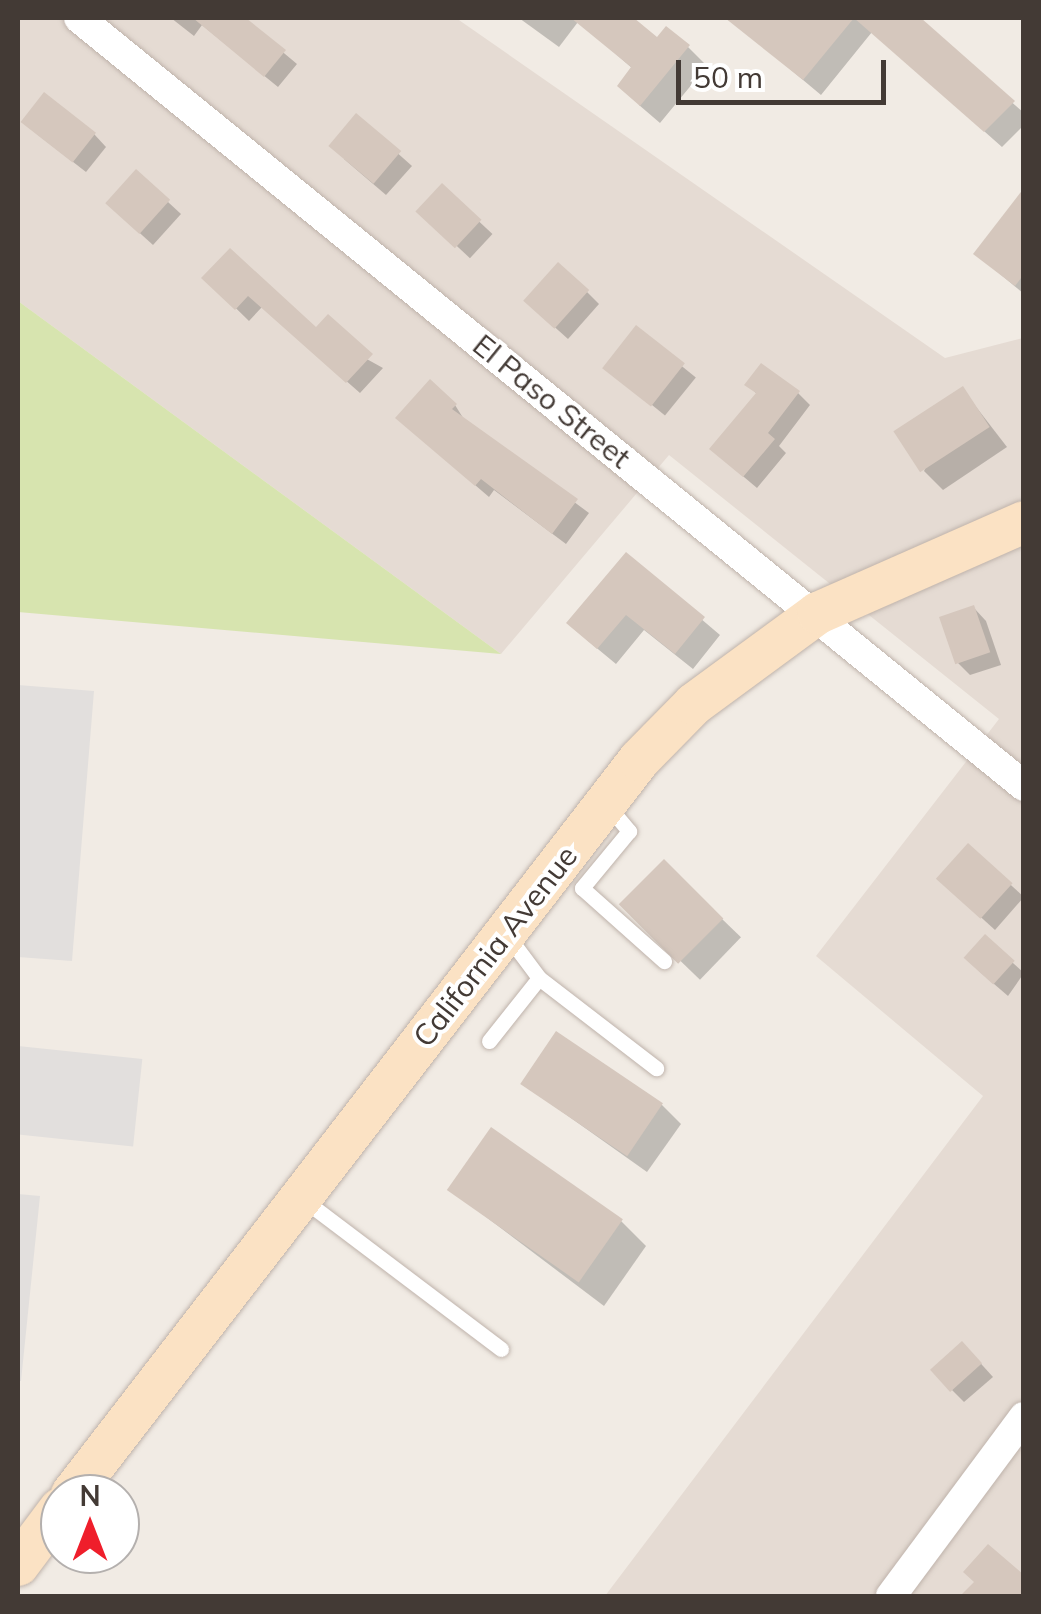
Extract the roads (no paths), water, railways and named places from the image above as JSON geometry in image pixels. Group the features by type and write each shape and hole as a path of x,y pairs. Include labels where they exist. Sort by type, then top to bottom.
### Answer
{"main road":[{"name":"California Avenue","path":"87,1474 605,803 694,704 818,614 1024,522"},
{"path":"18,1564 40,1536"}],"street":[{"name":"El Paso Street","path":"79,18 818,614 1024,786"},
{"path":"891,1596 1024,1417"}],"lane":[{"path":"605,803 629,831 582,888 664,961"},
{"path":"505,932 539,978 656,1068"},
{"path":"489,1041 539,978"},
{"path":"301,1197 501,1348"}]}
